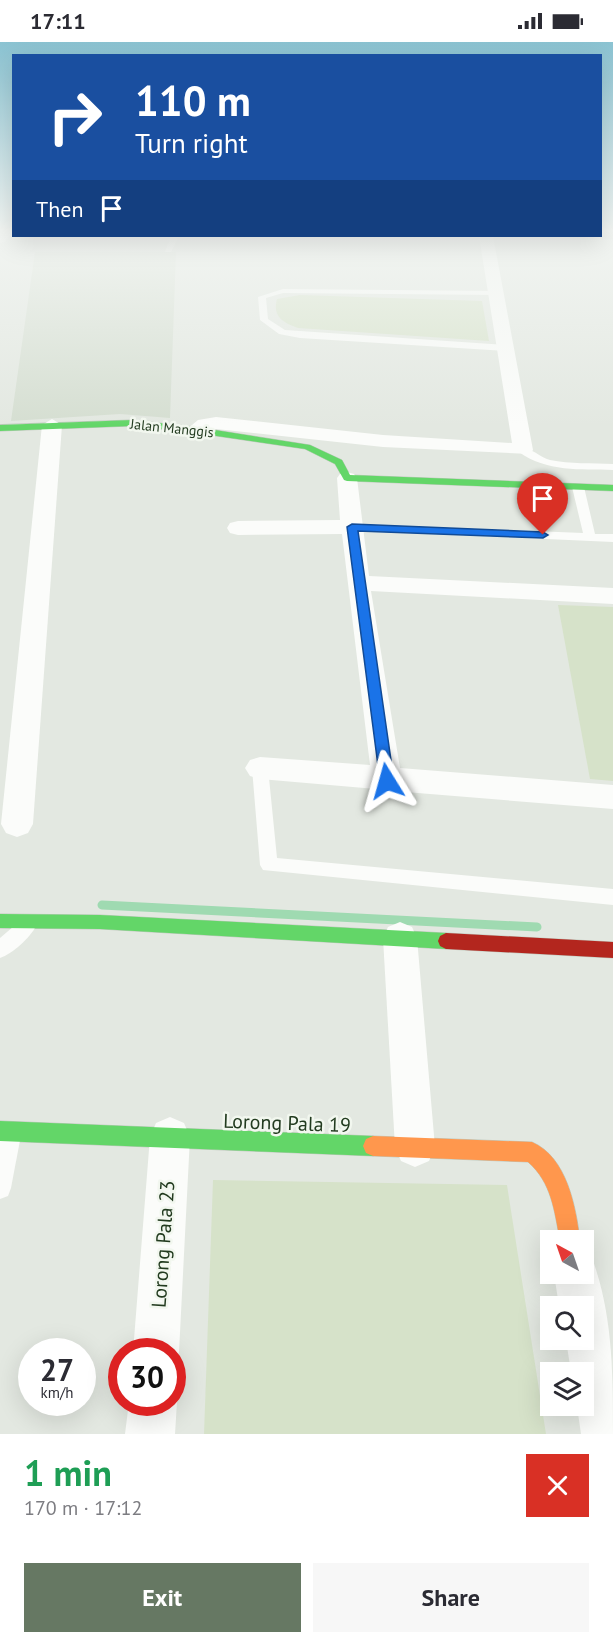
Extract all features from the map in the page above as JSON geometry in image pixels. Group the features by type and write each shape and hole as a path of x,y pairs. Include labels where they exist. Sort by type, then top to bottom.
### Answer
{"street":[{"path":"196,430 205,424 216,423 383,441 523,450 497,296"},
{"name":"Jalan Manggis","path":"0,428 132,423 196,430 307,447 343,470"},
{"path":"17,824 52,425"},
{"path":"387,781 343,470 613,488"},
{"path":"238,528 352,527"},
{"path":"358,583 613,596"},
{"path":"260,768 387,781 613,797"},
{"path":"0,921 100,922 613,950"},
{"path":"400,938 415,1147"},
{"name":"Lorong Pala 19","path":"5,1131 532,1152 544,1159 553,1169 568,1230"},
{"name":"Lorong Pala 23","path":"157,1338 170,1137"},
{"path":"591,1350 606,1434"},
{"path":"150,1434 152,1416"}],"lane":[{"path":"266,296 262,297 264,320 272,327 291,333 506,348"},
{"path":"523,450 530,456 543,461 613,467"},
{"path":"578,487 590,537"},
{"path":"352,527 613,538"},
{"path":"260,768 269,865 613,897"},
{"path":"0,950 31,922"},
{"path":"0,1188 5,1131"}],"shaded area":[{"path":"29,296 174,296 170,418 120,414 11,421"}],"green space":[{"path":"294,296 329,296 482,301 489,341 298,328 280,318 276,310 277,299"},
{"path":"558,605 613,607 613,781 590,779"},
{"path":"213,1180 507,1185 540,1396 540,1416 543,1416 546,1434 204,1434"}],"waterway":[{"path":"102,905 537,927"}],"traffic: fast":[{"path":"0,428 132,423 307,447 339,462 347,478 613,488"},
{"path":"0,921 100,922 446,941"},
{"path":"0,1131 373,1146"}],"traffic: slow":[{"path":"373,1146 532,1152 542,1160 555,1180 563,1203 568,1230"}],"traffic: jam":[{"path":"446,941 613,950"}],"route":[{"path":"387,781 352,527 543,535"}]}
